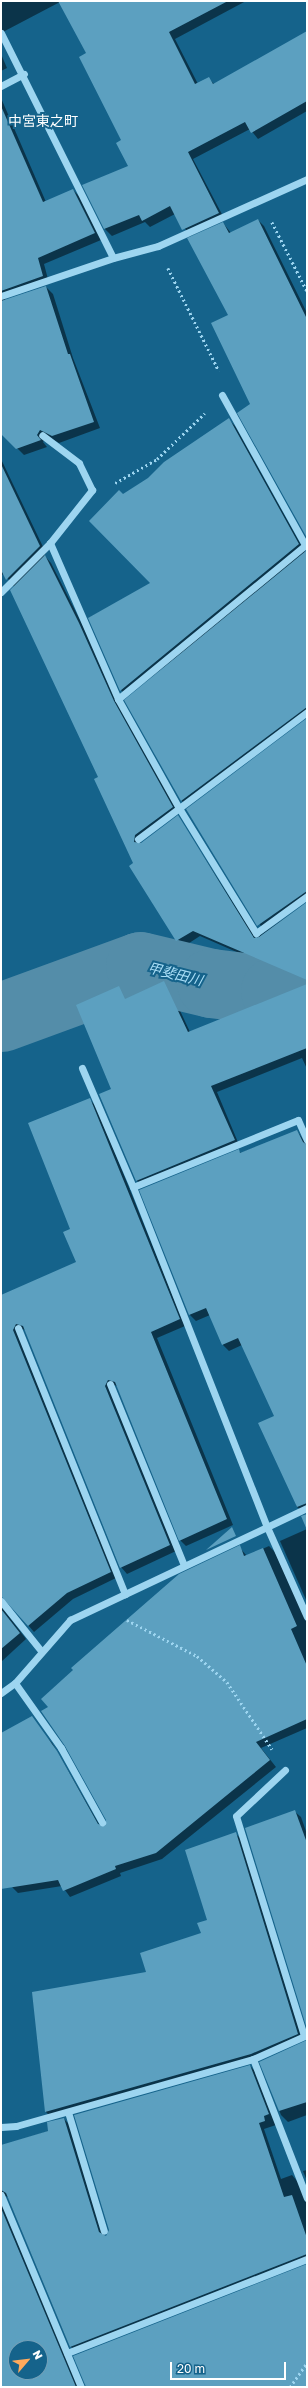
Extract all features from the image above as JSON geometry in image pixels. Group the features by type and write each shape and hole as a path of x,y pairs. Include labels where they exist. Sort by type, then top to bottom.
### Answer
{"street":[{"path":"1,32 24,74 113,258"},
{"path":"1,86 24,74"},
{"path":"1,296 113,258 158,246 307,179"},
{"path":"118,699 306,544 222,395"},
{"path":"1,592 50,543 92,490 79,462 42,434"},
{"path":"50,543 118,699 179,808 256,933 307,896"},
{"path":"138,839 307,712"},
{"path":"82,1068 133,1187 267,1526 307,1617"},
{"path":"133,1187 298,1120 307,1140"},
{"path":"18,1328 125,1594"},
{"path":"110,1384 184,1565"},
{"path":"1,1693 15,1683 70,1620 307,1508"},
{"path":"1,1601 42,1652"},
{"path":"15,1683 61,1748 102,1822"},
{"path":"1,2127 16,2126 68,2112 253,2059 306,2036 236,1816 285,1770"},
{"path":"253,2059 307,2198"},
{"path":"68,2112 104,2231"},
{"path":"1,2195 81,2387"},
{"path":"67,2353 307,2259"}],"path":[{"path":"261,200 307,291"},
{"path":"92,490 113,483 158,458 222,395 222,378 158,246"},
{"path":"100,1606 197,1656 227,1682 258,1724 285,1770"},
{"path":"290,2387 307,2363"}],"building":[{"path":"58,1 228,1 169,32 195,84 209,77 213,84 307,31 307,101 251,133 245,122 188,152 219,213 182,230 170,206 142,221 139,215 104,229 82,185 128,166 116,143 121,140 79,57 86,53"},
{"path":"1,106 43,202 73,189 95,233 38,258 43,276 1,291"},
{"path":"258,219 307,319 307,538 237,413 250,404 211,323 228,315 187,238 223,222 229,233"},
{"path":"46,286 68,354 70,354 94,422 52,436 40,430 37,435 41,440 16,449 1,434 1,301"},
{"path":"229,418 299,544 120,691 88,618 150,583 89,521 119,490 123,494 148,478 164,462"},
{"path":"1,464 40,546 6,580 1,570"},
{"path":"307,550 307,707 181,801 124,700"},
{"path":"45,555 79,623 114,701 173,807 135,835 134,842 141,843 178,815 254,938 259,937 307,902 307,980 193,931 176,941 129,866 133,863 94,779 98,777 10,590"},
{"path":"307,718 307,891 257,926 186,809"},
{"path":"164,981 188,1032 307,984 307,1048 211,1086 235,1140 136,1181 99,1094 111,1089 76,1005 119,986 125,999"},
{"path":"90,1098 180,1319 151,1332 227,1519 179,1541 115,1382 108,1380 105,1386 170,1545 120,1568 23,1326 16,1324 13,1330 111,1572 67,1593 28,1626 1,1596 1,1295 76,1262 63,1232 70,1229 28,1123"},
{"path":"297,1130 303,1142 307,1145 307,1503 297,1507 258,1423 274,1416 238,1338 222,1345 206,1308 189,1315 139,1190 239,1149 240,1153"},
{"path":"307,1514 307,1530 301,1516"},
{"path":"232,1527 236,1536 206,1550"},
{"path":"240,1545 244,1556 263,1548 297,1626 291,1629 307,1666 307,1719 256,1742 270,1760 156,1853 115,1866 116,1869 63,1891 58,1880 1,1889 1,1733 32,1716 57,1751 98,1824 105,1826 106,1820 65,1746 41,1711 48,1707 41,1699 73,1670 71,1668 179,1574"},
{"path":"1,1609 20,1633 1,1649"},
{"path":"295,1810 307,1843 307,2029 245,1828"},
{"path":"236,1832 298,2034 251,2054 45,2112 32,1992 146,1972 140,1953 201,1933 197,1923 207,1920 185,1850"},
{"path":"307,2040 307,2102 279,2111 259,2062"},
{"path":"250,2065 269,2114 264,2116 265,2121 259,2123 284,2197 292,2195 307,2238 307,2254 70,2347 6,2193 1,2190 1,2145 48,2131 47,2122 64,2118 99,2232 106,2236 109,2230 74,2115"},
{"path":"1,2208 76,2387 1,2387"},
{"path":"307,2264 307,2387 86,2387 73,2356"}],"waterway":[{"name":"甲斐田川","path":"1,1017 140,966 211,983 275,991 307,979"}],"district":[{"name":"中宮東之町","path":"43,121"}]}
